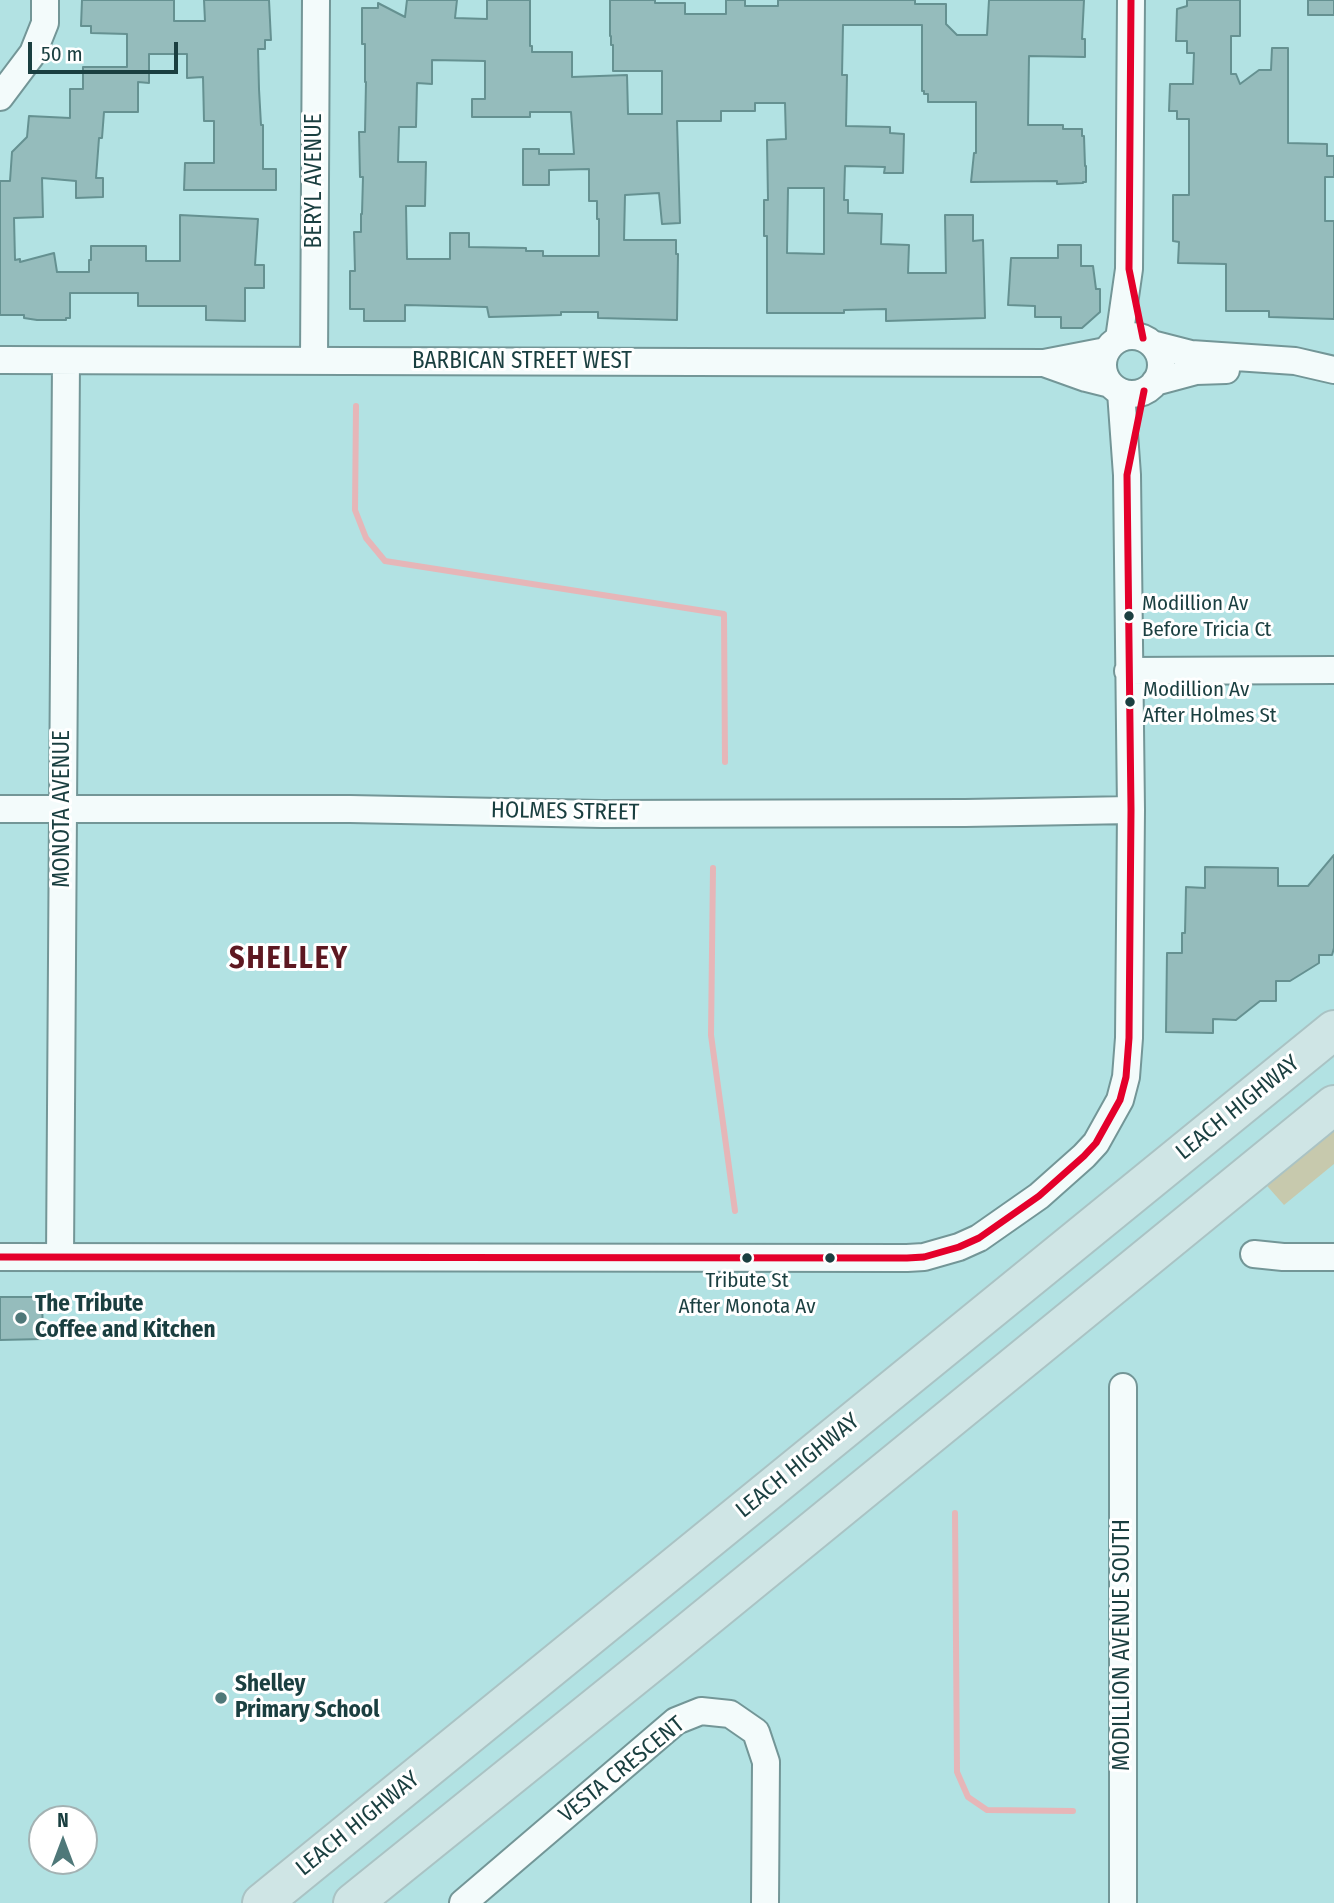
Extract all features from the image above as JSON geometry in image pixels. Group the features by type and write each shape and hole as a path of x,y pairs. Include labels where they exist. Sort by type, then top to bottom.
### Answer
{"highway":[{"name":"LEACH HIGHWAY","path":"262,1903 1334,1030"},
{"path":"353,1903 1334,1104"}],"street":[{"path":"0,97 33,53 45,23 45,0"},
{"name":"BERYL AVENUE","path":"314,361 316,0"},
{"path":"1131,0 1130,343 1103,368 1132,387 1196,371 1238,370 1273,372 1314,379 1334,387"},
{"path":"1130,343 1191,354 1295,361 1334,370"},
{"path":"1130,343 1157,350 1161,366 1132,387"},
{"name":"BARBICAN STREET WEST","path":"0,360 1044,363 1130,343"},
{"name":"MONOTA AVENUE","path":"60,1257 66,361"},
{"name":"BARBICAN STREET WEST","path":"1044,363 1086,378 1132,387"},
{"path":"0,1257 924,1257 979,1238 1039,1196 1084,1156 1105,1129 1120,1100 1126,1077 1129,1038 1130,810 1127,475 1132,387"},
{"path":"1128,671 1334,670"},
{"name":"HOLMES STREET","path":"0,809 350,809 602,814 1130,810"},
{"path":"1254,1254 1334,1257"},
{"name":"MODILLION AVENUE SOUTH","path":"1123,1387 1123,1903"},
{"name":"VESTA CRESCENT","path":"463,1903 676,1721 701,1711 730,1714 756,1732 766,1762 765,1903"}],"green space":[{"path":"1334,1120 1334,1164 1284,1205 1261,1179"}],"building":[{"path":"82,0 174,0 174,21 205,21 204,0 269,0 271,40 265,40 265,49 258,49 259,89 263,125 263,169 276,169 276,190 184,190 185,163 214,163 214,121 204,121 203,77 187,78 187,54 149,54 149,83 138,82 138,112 104,112 96,178 103,178 103,197 76,198 76,181 42,178 43,217 14,218 15,260 20,259 20,262 54,253 57,272 89,272 91,246 146,246 146,261 180,261 180,215 258,219 255,265 264,265 264,288 245,288 245,321 206,320 206,306 138,306 138,293 70,293 70,318 66,320 37,320 24,318 24,315 0,315 0,181 10,181 12,152 27,137 29,116 70,118 70,89 83,89 83,67 127,67 127,34 91,33 91,26 81,26"},
{"path":"407,0 457,0 455,18 487,19 487,0 530,0 532,52 572,52 572,77 627,75 628,114 662,114 662,71 613,71 610,0 685,3 685,14 726,14 726,0 745,0 745,6 778,6 778,0 915,0 915,4 946,4 946,24 957,35 987,35 989,0 1084,0 1082,39 1085,39 1085,57 1029,56 1028,125 1063,125 1063,129 1082,129 1086,182 971,182 976,153 976,102 928,102 928,94 922,91 922,25 843,25 842,75 847,75 846,126 890,127 890,133 904,134 903,173 884,173 885,167 845,166 844,200 848,200 848,213 882,214 881,244 909,245 908,273 946,273 945,215 973,215 973,241 983,240 985,318 886,321 886,309 844,310 844,313 767,313 764,200 768,200 767,140 786,139 785,103 755,103 755,111 721,111 721,121 677,121 680,223 662,224 659,193 625,195 624,240 676,240 677,320 598,318 598,312 489,317 487,307 405,305 405,321 364,321 364,309 350,309 350,271 355,271 354,232 361,232 362,214 363,177 360,177 359,132 365,132 366,82 362,8 378,8 378,3 405,17","holes":["432,60 485,61 485,99 472,99 472,117 530,117 530,112 571,112 574,154 539,154 539,149 523,149 523,185 549,185 549,170 589,169 589,201 597,201 599,256 543,256 543,251 526,251 526,248 469,247 469,233 450,233 450,259 407,259 406,206 425,206 426,162 398,162 399,127 416,127 417,83 432,84","788,188 824,188 824,254 787,253"]},
{"path":"1187,0 1240,0 1240,36 1231,36 1231,74 1236,74 1240,84 1259,70 1271,70 1272,48 1288,48 1288,143 1327,144 1327,156 1334,156 1334,177 1325,177 1325,221 1334,221 1334,319 1269,317 1269,311 1226,311 1226,264 1178,263 1179,242 1173,241 1173,195 1189,195 1189,119 1177,119 1177,111 1169,111 1170,84 1193,84 1194,53 1187,53 1187,41 1176,41 1177,9 1187,6"},
{"path":"1308,0 1334,0 1334,15 1308,15"},
{"path":"1058,245 1081,245 1081,266 1093,266 1096,289 1100,289 1100,312 1082,328 1061,328 1061,317 1035,317 1035,306 1008,305 1011,258 1058,258"},
{"path":"1334,855 1332,955 1319,955 1319,963 1290,981 1276,981 1276,1001 1260,1001 1236,1020 1213,1019 1213,1033 1166,1032 1167,953 1182,953 1186,887 1205,888 1205,867 1278,868 1278,886 1308,886"},
{"name":"The Tribute Coffee and Kitchen","path":"0,1297 42,1297 43,1339 0,1340"}],"waterway":[{"path":"356,406 355,510 366,538 385,561 724,614 725,762"},
{"path":"713,868 711,1035 735,1211"},
{"path":"955,1513 957,1772 968,1797 987,1810 1073,1811"}],"transit line":[{"path":"1131,0 1129,269 1143,338"},
{"path":"0,1257 907,1258 924,1257 979,1238 1039,1196 1096,1143 1120,1100 1126,1077 1129,1038 1131,810 1127,475 1144,391"}],"place":[{"name":"Modillion Av Before Tricia Ct","path":"1129,616"},
{"name":"Modillion Av After Holmes St","path":"1130,702"},
{"name":"Tribute St After Monota Av","path":"747,1258"},
{"name":"The Tribute Coffee and Kitchen","path":"21,1318"},
{"name":"Shelley Primary School","path":"221,1698"}],"district":[{"name":"SHELLEY","path":"289,960"}]}
